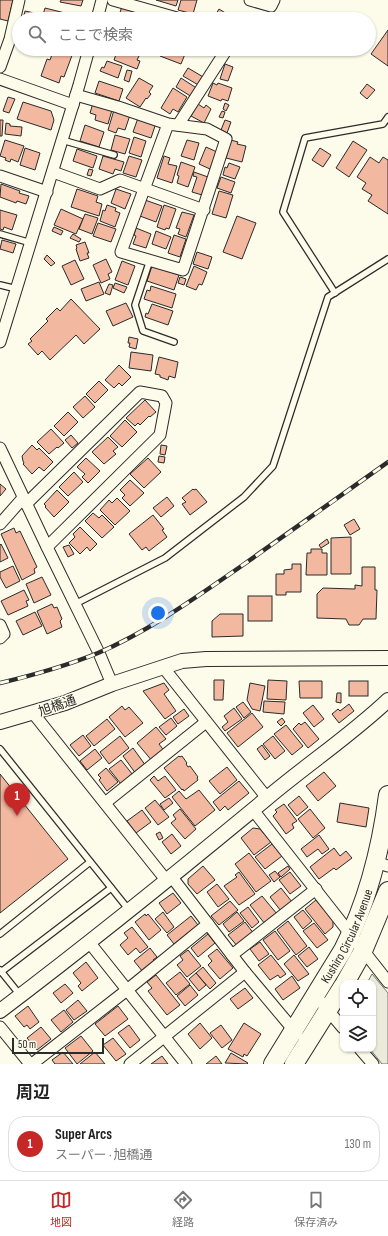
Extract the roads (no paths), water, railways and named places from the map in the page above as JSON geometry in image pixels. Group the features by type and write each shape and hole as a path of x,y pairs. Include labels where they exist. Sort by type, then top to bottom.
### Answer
{"highway":[{"name":"Kushiro Circular Avenue","path":"273,1064 343,950 351,934 369,887 382,864 384,827 388,795"},
{"name":"Kushiro Circular Avenue","path":"347,980 364,951 388,891"},
{"name":"Kushiro Circular Avenue","path":"294,1064 340,991"}],"street":[{"path":"16,12 19,0"},
{"path":"99,12 102,0"},
{"path":"113,0 156,12"},
{"path":"250,0 271,6 274,0"},
{"path":"0,67 12,30"},
{"path":"0,342 47,192 87,56"},
{"path":"0,79 74,100 118,106 173,125 207,129 226,139 204,210 183,270 122,252 144,189 173,125 222,56"},
{"path":"53,172 100,189 120,180 204,210"},
{"path":"0,176 47,192"},
{"path":"0,524 140,392 162,396 166,403 160,435 46,547"},
{"path":"0,448 112,684"},
{"path":"0,625 4,634 0,638"},
{"name":"旭橋通","path":"0,722 65,703 112,684 182,661 206,659 388,658"},
{"path":"163,667 267,798"},
{"path":"0,1011 169,878 371,716 388,700"},
{"path":"33,713 105,803 208,924 245,972 307,1044"},
{"path":"105,803 206,722"},
{"path":"253,810 388,982"},
{"path":"232,955 316,889"},
{"path":"0,1027 31,1064 127,990 208,924"},
{"path":"89,942 186,1064"},
{"path":"130,1064 245,972"},
{"path":"315,994 340,1024"},
{"path":"363,1052 373,1064"}],"lane":[{"path":"335,293 283,212 305,138 383,124 388,117"},
{"path":"62,140 114,155"},
{"path":"0,234 31,243"},
{"path":"75,604 165,558 244,497 273,466 328,297 388,259"},
{"path":"150,260 134,305 143,331 174,342"},
{"path":"0,285 16,289"},
{"path":"0,749 129,910"},
{"path":"0,934 90,862"},
{"path":"21,995 1,974 111,888"}],"railway":[{"path":"0,683 74,662 98,653 135,635 206,590 388,462"}],"place":[{"name":"Super Arcs","path":"17,816"}]}
